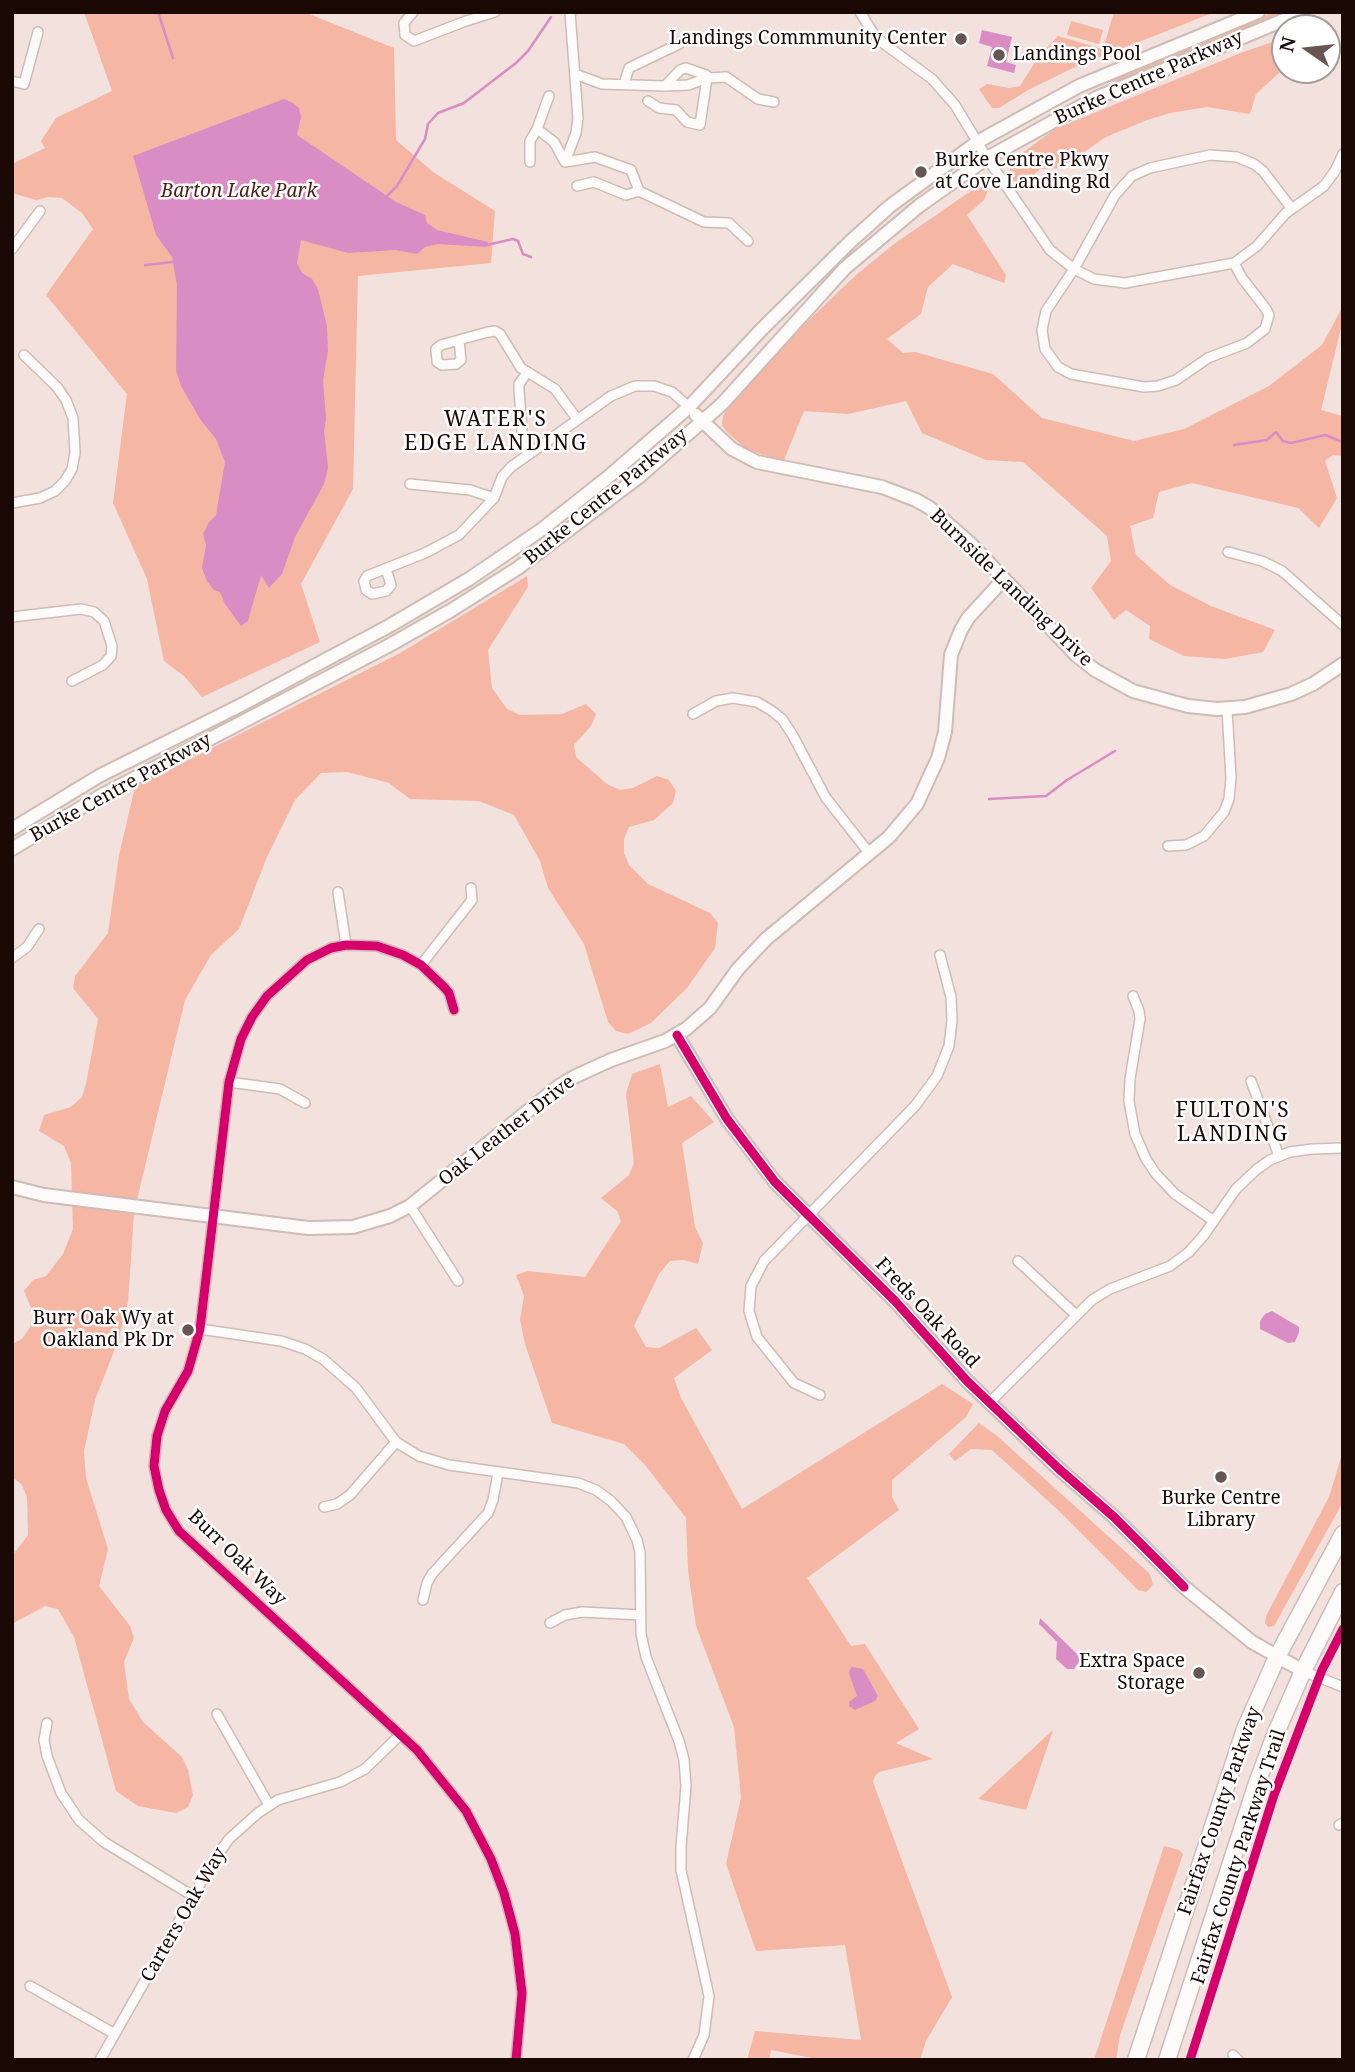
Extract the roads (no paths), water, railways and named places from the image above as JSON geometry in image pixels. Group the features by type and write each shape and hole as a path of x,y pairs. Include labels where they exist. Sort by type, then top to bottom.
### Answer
{"highway":[{"name":"Fairfax County Parkway","path":"1136,2060 1245,1729 1277,1657 1343,1534"},
{"name":"Fairfax County Parkway","path":"1169,2060 1257,1783 1303,1671 1343,1592"}],"main road":[{"name":"Burke Centre Parkway","path":"12,829 99,776 323,662 469,579 541,530 607,478 689,407 761,330 890,206 979,141 1091,81 1258,12"},
{"name":"Burke Centre Parkway","path":"12,849 104,793 319,683 481,592 518,568 640,476 722,404 845,268 919,206 987,158 1096,98 1303,12"},
{"name":"Burnside Landing Drive","path":"689,407 732,449 757,462 882,487 916,499 944,519 1076,655 1120,685 1169,702 1227,709 1263,703 1291,694 1313,684 1343,664"},
{"name":"Oak Leather Drive","path":"12,1187 44,1195 337,1229 369,1224 410,1206 559,1086 611,1060 677,1035 710,1008 738,969 766,939 870,854 903,822 928,784 938,758 945,732 950,666 955,643 968,618 1003,580"},
{"name":"Freds Oak Road","path":"677,1035 727,1119 775,1182 895,1301 940,1353 989,1403 1114,1517 1184,1587 1238,1632 1303,1671"}],"street":[{"path":"413,12 404,23 405,36 414,41 495,12"},
{"path":"455,12 466,21"},
{"path":"565,162 576,133 578,118 570,12"},
{"path":"860,12 883,43 942,89 1050,250 1074,269 1094,279 1125,283 1234,263 1257,246 1292,209 1324,186 1343,154"},
{"path":"12,81 24,84 38,32"},
{"path":"624,84 629,68 679,44"},
{"path":"665,86 680,70 686,68 706,75 707,78"},
{"path":"575,74 602,84 665,86 688,85 707,78 726,77 758,99 774,102"},
{"path":"648,101 659,108 676,110 687,122 699,125 707,78"},
{"path":"530,162 530,141 549,96"},
{"path":"537,129 554,142 565,162"},
{"path":"1234,263 1269,315 1265,329 1247,343 1208,358 1177,380 1152,387 1071,374 1058,366 1048,355 1042,338 1043,319 1118,189 1132,176 1150,168 1210,155 1237,157 1254,164 1263,172 1292,209"},
{"path":"565,162 594,158 631,170 639,191"},
{"path":"577,186 594,182 626,195 639,191 705,222 729,223 748,241"},
{"path":"12,249 40,211"},
{"path":"459,340 495,331 526,374 555,389 576,419"},
{"path":"12,502 40,498 55,491 72,468 75,453 73,418 66,400 57,387 24,355"},
{"path":"526,374 519,384 519,390 523,444 529,454"},
{"path":"386,569 453,539 494,498 507,470 611,396 644,385 654,386 672,392 689,407"},
{"path":"410,484 470,490 494,498"},
{"path":"1228,552 1262,561 1282,571 1343,625"},
{"path":"12,617 81,609 94,612 104,621 112,646 111,656 103,665 72,681"},
{"path":"693,714 716,701 733,698 757,702 772,711 782,719 792,734 831,805 870,854"},
{"path":"1168,846 1194,842 1212,829 1224,812 1229,799 1231,778 1227,709"},
{"path":"421,965 472,900 471,888"},
{"path":"338,892 346,945"},
{"path":"12,958 27,947 38,929"},
{"name":"Burr Oak Way","path":"454,1010 449,993 421,965 390,949 346,945 331,948 307,960 267,996 252,1017 241,1039 229,1082 200,1329 188,1371 165,1411 154,1454 156,1477 166,1510 179,1531 432,1766 467,1811 491,1858 515,1934 522,1993 516,2060"},
{"path":"820,1395 794,1382 757,1336 749,1311 751,1286 764,1261 915,1106 937,1076 949,1046 952,1021 951,996 940,956"},
{"path":"1133,996 1140,1019 1129,1090 1135,1134 1156,1174 1175,1194 1214,1221"},
{"path":"1251,1081 1279,1156"},
{"path":"229,1082 280,1089 305,1103"},
{"path":"989,1403 1075,1314 1110,1289 1178,1261 1196,1245 1245,1179 1279,1156 1312,1149 1343,1148"},
{"path":"410,1206 458,1281"},
{"path":"1018,1261 1075,1314"},
{"path":"200,1329 281,1341 305,1349 323,1359 356,1388 396,1442 433,1461 498,1473 578,1483 596,1490 617,1507 632,1527 640,1552 641,1634 646,1657 684,1760 686,1786 681,1870 709,1996 704,2035 693,2060"},
{"path":"324,1507 337,1504 350,1495 396,1442"},
{"path":"423,1600 432,1574 488,1513 498,1473"},
{"path":"550,1623 565,1615 582,1612 641,1615"},
{"name":"Freds Oak Road","path":"1303,1671 1343,1687"},
{"path":"217,1714 270,1805"},
{"path":"47,1723 44,1740 47,1756 61,1793 79,1820 104,1842 192,1896"},
{"name":"Carters Oak Way","path":"100,2060 192,1896 229,1839 270,1805 295,1794 340,1783 354,1776 375,1761 400,1735"},
{"path":"30,1986 115,2034"}],"waterway":[{"path":"158,12 173,58"},
{"path":"387,196 397,186 425,139 428,124 438,113 464,103 516,63 528,51 551,17"},
{"path":"487,245 513,239 518,241 523,254 531,257"},
{"path":"145,265 173,262"},
{"path":"1234,445 1267,440 1276,432 1283,441 1291,443 1325,435 1343,442"},
{"path":"989,799 1046,796 1115,751"}],"place":[{"name":"Landings Commmunity Center","path":"961,39"},
{"name":"Landings Pool","path":"999,55"},
{"name":"Burke Centre Pkwy at Cove Landing Rd","path":"921,172"},
{"name":"Burr Oak Wy at Oakland Pk Dr","path":"188,1330"},
{"name":"Burke Centre Library","path":"1221,1477"},
{"name":"Extra Space Storage","path":"1199,1673"}],"district":[{"name":"WATER'S EDGE LANDING","path":"496,432"},
{"name":"FULTON'S LANDING","path":"1233,1123"}],"park label":[{"name":"Barton Lake Park","path":"239,192"}]}
